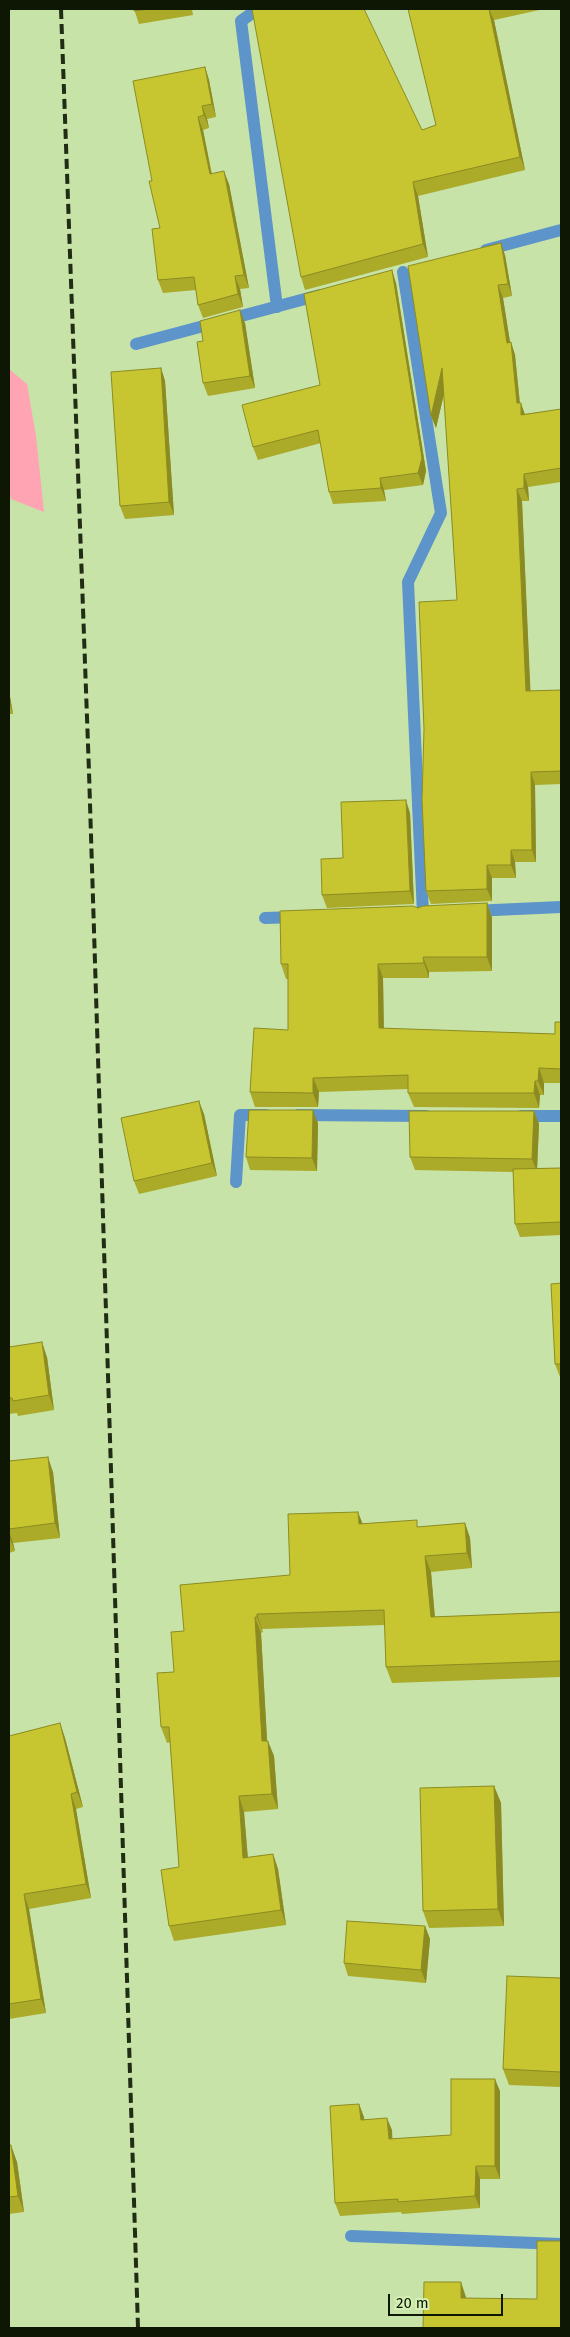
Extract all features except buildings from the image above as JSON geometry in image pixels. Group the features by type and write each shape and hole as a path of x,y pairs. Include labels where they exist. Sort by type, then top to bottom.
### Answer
{"street":[{"path":"258,9 240,21 277,307"},
{"path":"478,252 561,230"},
{"path":"403,272 441,513 408,582 423,914"},
{"path":"136,344 331,292"},
{"path":"463,912 561,907"},
{"path":"265,918 314,916"},
{"path":"236,1182 240,1115 435,1116"},
{"path":"512,1116 561,1116"},
{"path":"351,2236 561,2244"}],"shaded area":[{"path":"9,369 27,384 36,436 44,512 11,499 9,490"}],"railway":[{"path":"61,9 89,772 138,2328"}]}
